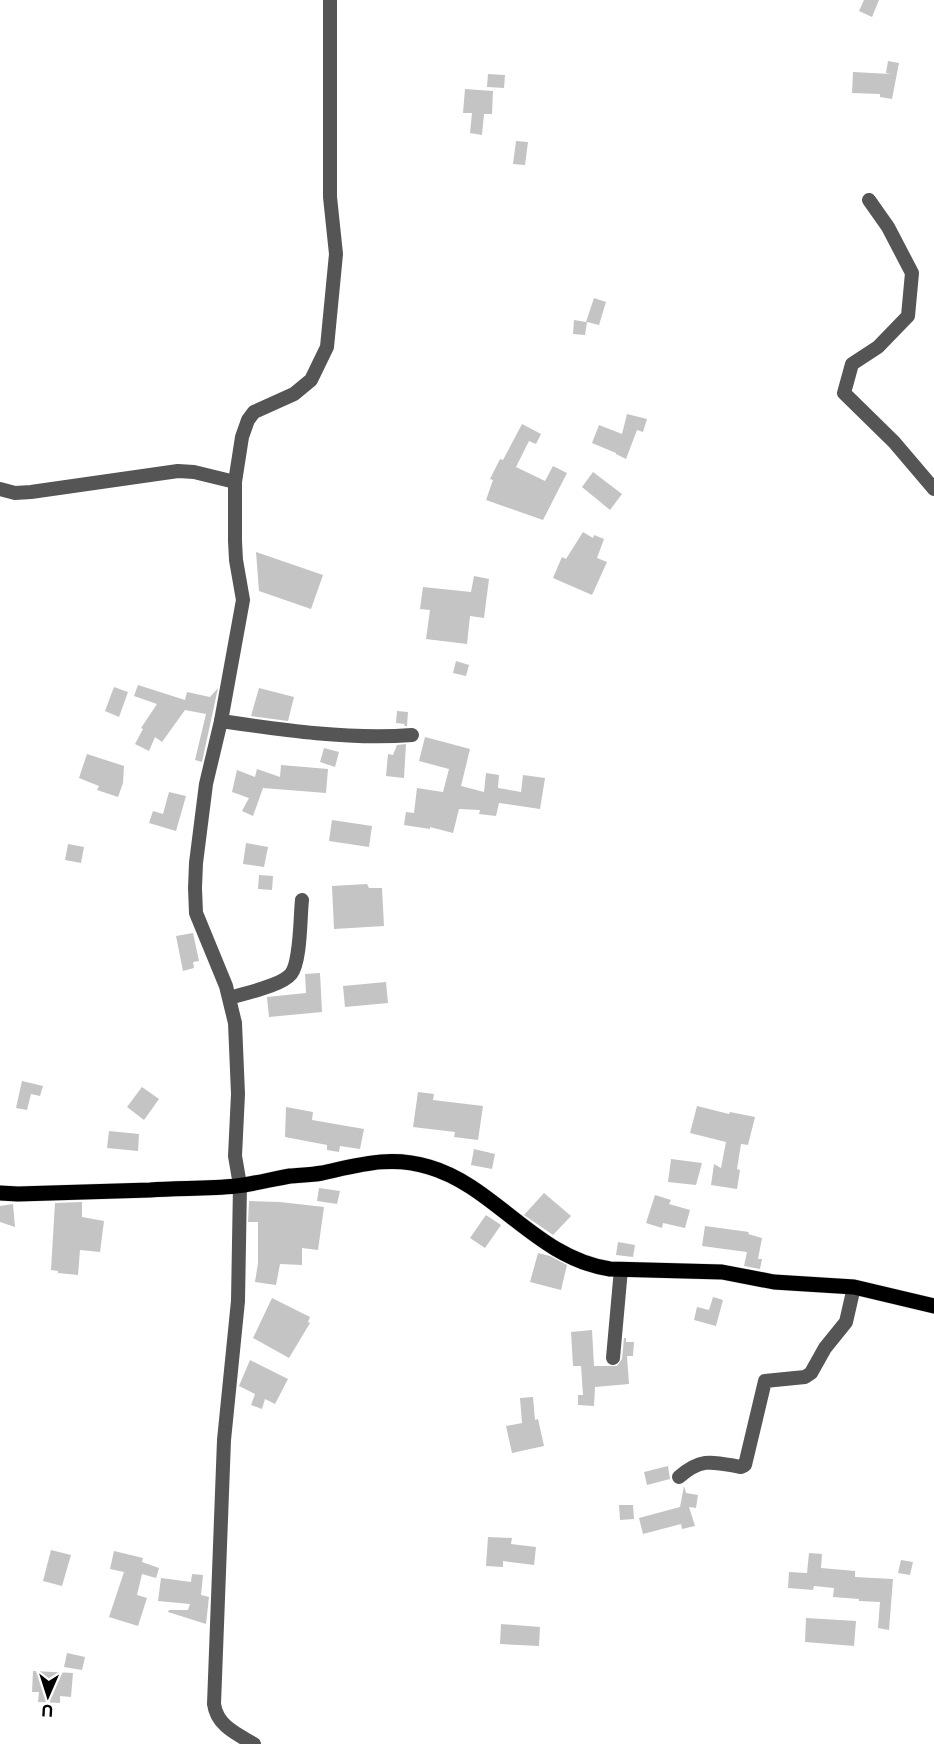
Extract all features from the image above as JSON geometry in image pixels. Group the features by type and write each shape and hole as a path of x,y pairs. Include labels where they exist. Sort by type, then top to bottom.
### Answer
{"main road":[{"path":"0,1193 200,1189 321,1173 380,1161 416,1164 444,1172 466,1185 555,1249 595,1267 722,1272 774,1282 854,1287 934,1306"}],"street":[{"path":"254,1744 222,1724 214,1704 224,1450 238,1300 240,1185 235,1156 238,1094 235,1023 230,998 196,913 195,888 206,784 221,721 243,600 235,550 235,482 238,453 251,416 261,408 304,388 318,369 327,347 336,254 330,197 330,0"},
{"path":"869,200 888,227 912,273 908,316 878,347 852,364 844,393 894,442 934,489"},
{"path":"0,489 15,493 31,492 178,471 195,472 235,482"},
{"path":"221,721 326,733 385,737 412,735"},
{"path":"230,998 282,981 291,973 296,963 302,900"},
{"path":"613,1358 621,1269"},
{"path":"679,1477 693,1465 711,1462 744,1466 765,1381 806,1377 812,1373 825,1348 846,1322 854,1287"}],"building":[{"path":"864,0 879,0 872,17 859,11"},
{"path":"888,61 899,63 892,99 880,97 880,94 852,93 853,72 891,74 886,73"},
{"path":"488,74 505,75 504,88 487,87"},
{"path":"465,89 493,91 492,114 484,114 482,135 470,133 472,113 463,113"},
{"path":"516,141 528,142 525,165 513,164"},
{"path":"594,298 606,302 599,325 587,322 585,335 573,334 574,320 586,322"},
{"path":"627,414 647,419 643,432 637,430 626,459 592,443 599,425 622,434"},
{"path":"522,424 541,434 536,444 529,441 516,467 545,481 553,466 567,473 543,520 486,500 493,480 490,479"},
{"path":"593,472 622,494 610,510 582,487"},
{"path":"583,532 593,538 594,535 604,539 597,558 607,562 592,595 553,578 562,557 566,559"},
{"path":"256,552 323,575 311,609 259,591"},
{"path":"474,576 489,579 484,618 470,616 467,644 426,639 430,610 420,609 423,587 471,592"},
{"path":"456,661 469,665 466,676 453,673"},
{"path":"138,685 185,700 187,692 210,697 218,688 202,762 195,760 206,714 185,710 162,742 155,737 149,751 135,744 143,729 141,728 157,704 134,696"},
{"path":"114,687 128,692 119,717 105,711"},
{"path":"259,688 294,697 288,721 251,716"},
{"path":"397,711 408,712 407,726 396,723"},
{"path":"425,737 470,749 461,786 484,792 486,773 499,775 498,788 521,792 523,775 545,778 540,809 499,803 496,816 479,814 480,810 459,809 453,833 430,827 430,829 404,825 406,812 414,813 417,788 443,792 449,769 419,761"},
{"path":"406,744 404,778 386,776 388,754 393,755 397,745"},
{"path":"324,748 339,752 335,767 320,762"},
{"path":"87,754 124,766 123,783 118,797 97,790 99,786 79,778"},
{"path":"281,765 328,769 326,793 263,788 253,816 242,811 249,798 232,792 237,770 255,777 257,769 280,777"},
{"path":"169,792 186,796 176,831 149,823 153,811 163,814"},
{"path":"332,820 372,826 369,847 329,841"},
{"path":"246,843 268,847 264,867 243,864"},
{"path":"68,844 84,847 81,863 65,860"},
{"path":"259,875 273,876 272,890 258,889"},
{"path":"367,884 369,888 382,888 384,926 334,929 332,886"},
{"path":"193,933 199,961 193,962 194,968 183,971 176,936"},
{"path":"320,973 322,1012 269,1017 267,997 306,993 305,974"},
{"path":"386,982 388,1003 345,1007 343,986"},
{"path":"22,1081 43,1086 40,1096 31,1094 27,1110 16,1108"},
{"path":"142,1087 159,1099 144,1120 127,1107"},
{"path":"418,1092 434,1094 433,1100 483,1106 478,1140 454,1137 455,1132 413,1127"},
{"path":"697,1106 729,1114 730,1112 755,1117 748,1145 741,1144 737,1189 711,1185 714,1164 721,1168 726,1142 690,1133"},
{"path":"286,1107 313,1112 312,1120 364,1129 360,1149 340,1146 339,1152 327,1150 327,1145 285,1137"},
{"path":"109,1131 139,1134 138,1151 107,1148"},
{"path":"474,1149 495,1154 492,1169 471,1165"},
{"path":"671,1159 702,1163 696,1185 668,1182"},
{"path":"319,1188 340,1191 337,1204 317,1201"},
{"path":"544,1193 571,1216 553,1235 524,1215"},
{"path":"655,1195 671,1200 669,1204 690,1210 685,1228 663,1223 662,1228 646,1223"},
{"path":"249,1201 324,1207 318,1250 302,1248 302,1265 280,1264 276,1285 255,1282 258,1263 258,1222 248,1222"},
{"path":"82,1202 82,1217 104,1221 100,1252 80,1250 78,1275 58,1273 58,1271 51,1270 55,1203"},
{"path":"13,1204 15,1227 0,1222 0,1206"},
{"path":"486,1215 501,1225 485,1248 470,1238"},
{"path":"705,1226 749,1232 748,1234 762,1238 758,1259 762,1259 760,1269 744,1266 747,1252 702,1246"},
{"path":"618,1242 635,1245 633,1257 616,1255"},
{"path":"538,1253 550,1256 567,1265 561,1290 530,1282"},
{"path":"713,1297 723,1300 716,1326 694,1320 697,1307 709,1310"},
{"path":"272,1298 310,1317 308,1322 310,1323 289,1358 253,1338"},
{"path":"592,1330 594,1366 617,1366 622,1359 624,1338 626,1342 634,1342 633,1356 627,1356 629,1384 595,1387 594,1406 578,1405 578,1395 583,1395 581,1366 573,1366 571,1332"},
{"path":"250,1360 288,1379 275,1404 265,1399 262,1409 251,1405 255,1394 239,1386"},
{"path":"533,1397 535,1420 538,1419 544,1446 512,1453 506,1426 522,1423 520,1398"},
{"path":"668,1466 670,1479 647,1485 644,1472"},
{"path":"684,1486 686,1493 698,1495 696,1508 689,1507 695,1526 682,1529 681,1524 643,1534 639,1518 680,1507"},
{"path":"619,1505 633,1505 634,1519 620,1520"},
{"path":"488,1537 512,1538 511,1544 536,1547 534,1565 503,1561 503,1567 486,1566"},
{"path":"51,1550 71,1555 62,1586 43,1581"},
{"path":"114,1551 143,1558 142,1562 159,1568 156,1578 142,1574 137,1595 147,1598 138,1626 109,1617 124,1572 110,1569"},
{"path":"809,1553 822,1554 821,1568 855,1571 855,1577 893,1579 889,1630 878,1628 880,1602 833,1597 834,1588 814,1586 813,1590 788,1588 789,1572 807,1573"},
{"path":"901,1560 913,1562 910,1575 898,1573"},
{"path":"192,1574 203,1575 201,1595 209,1597 206,1624 168,1612 169,1610 188,1610 190,1604 158,1601 161,1578 191,1582"},
{"path":"806,1618 856,1621 854,1646 805,1642"},
{"path":"501,1624 540,1627 539,1646 500,1644"},
{"path":"67,1653 85,1657 82,1670 64,1667"},
{"path":"33,1671 73,1673 71,1697 60,1696 60,1703 38,1702 39,1692 32,1692"}]}
